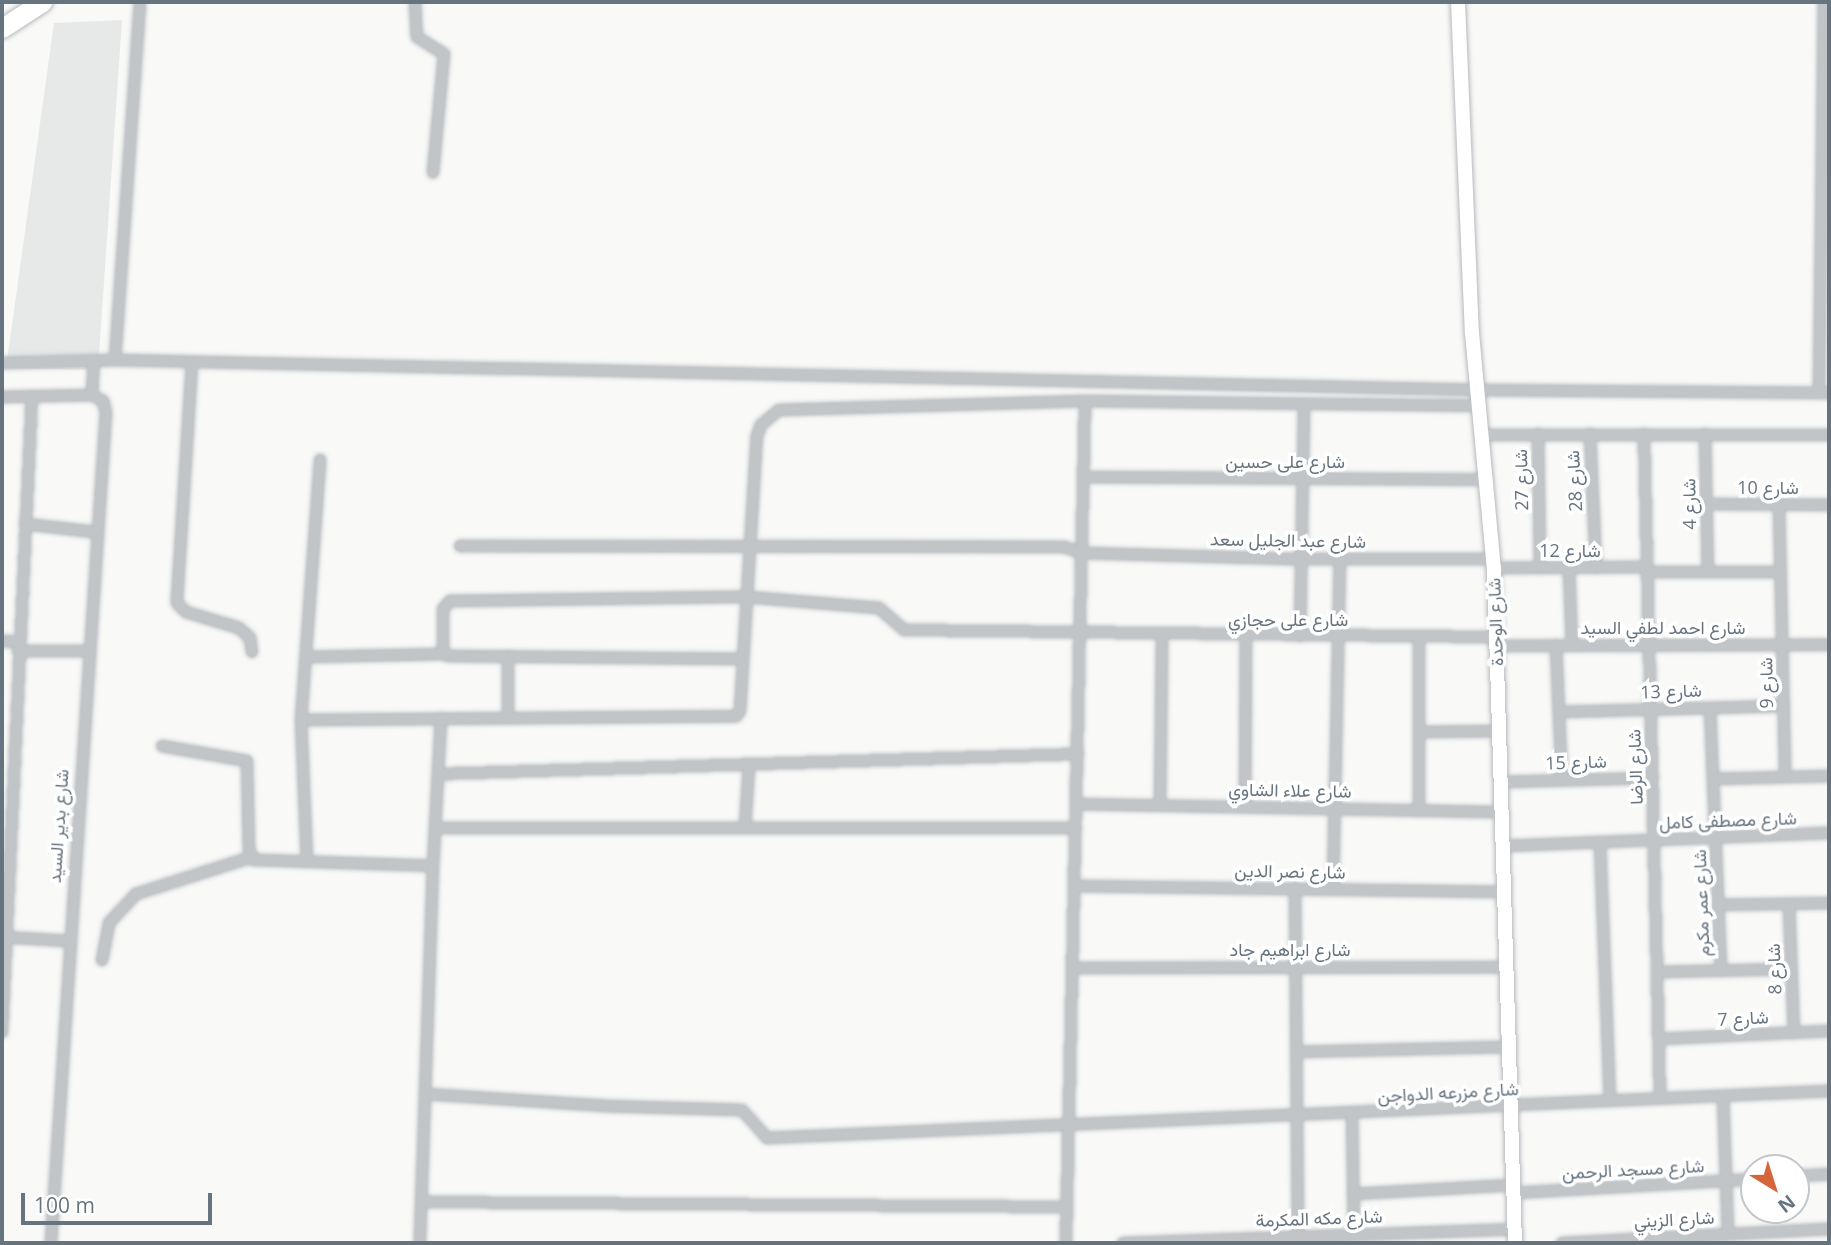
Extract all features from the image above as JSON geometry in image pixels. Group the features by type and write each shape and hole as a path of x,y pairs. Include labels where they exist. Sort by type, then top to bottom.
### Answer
{"highway":[{"path":"2,28 42,2"}],"street":[{"path":"115,360 140,2"},
{"path":"415,2 417,37 443,54 433,172"},
{"name":"شارع الوحدة","path":"1458,2 1478,390 1484,435 1493,564 1515,1236"},
{"path":"2,363 115,360 1478,390 1824,393 1824,2"},
{"path":"2,397 92,395 94,361"},
{"path":"192,362 177,603 186,612 239,628 250,638 252,652"},
{"name":"شارع بدير السيد","path":"51,1243 68,941 106,412 103,401 92,395"},
{"path":"2,1032 4,937 32,396"},
{"path":"301,720 733,717 740,711 757,436 761,425 779,410 1085,401 1304,406 1479,406"},
{"path":"1066,1243 1085,401"},
{"path":"1300,636 1304,406"},
{"name":"شارع 27","path":"1538,434 1540,568"},
{"name":"شارع 28","path":"1590,434 1596,568"},
{"name":"شارع الرضا","path":"1644,434 1660,1098"},
{"name":"شارع 4","path":"1705,434 1708,572"},
{"path":"1484,435 1829,435"},
{"path":"307,862 301,720 320,460"},
{"name":"شارع على حسين","path":"1083,477 1487,480"},
{"name":"شارع 10","path":"1706,504 1829,505"},
{"name":"شارع 9","path":"1779,505 1785,777"},
{"path":"26,524 96,532"},
{"name":"شارع عبد الجليل سعد","path":"460,546 1064,547 1082,553 1493,564"},
{"path":"1333,889 1340,559"},
{"name":"شارع 12","path":"1493,564 1540,568 1780,572"},
{"path":"1569,568 1572,645"},
{"name":"شارع على حجازي","path":"444,654 443,609 450,601 747,597 879,608 904,630 1080,635 1419,637 1496,641"},
{"path":"1160,805 1162,635"},
{"path":"1245,807 1246,636"},
{"path":"1419,637 1419,811"},
{"path":"2,641 19,646 88,651"},
{"name":"شارع احمد لطفي السيد","path":"1496,641 1556,645 1829,645"},
{"path":"1556,645 1562,780"},
{"path":"307,657 444,654 743,659"},
{"path":"508,656 508,718"},
{"name":"شارع 13","path":"1559,712 1784,706"},
{"name":"شارع عمر مكرم","path":"1710,708 1721,971"},
{"path":"420,1243 441,718"},
{"path":"1419,732 1499,732"},
{"path":"162,746 247,761 251,858"},
{"path":"438,774 1078,754"},
{"path":"745,827 749,766"},
{"path":"1713,779 1829,776"},
{"name":"شارع 15","path":"1500,782 1653,778"},
{"name":"شارع علاء الشاوي","path":"1077,804 1502,812"},
{"path":"435,828 1076,828"},
{"name":"شارع مصطفى كامل","path":"1503,846 1829,833"},
{"path":"1600,842 1611,1101"},
{"path":"102,960 109,923 136,894 251,858 433,866"},
{"name":"شارع نصر الدين","path":"1075,886 1503,892"},
{"path":"1295,888 1298,1236"},
{"path":"1719,905 1829,903"},
{"name":"شارع 8","path":"1789,904 1794,1033"},
{"path":"4,937 68,941"},
{"name":"شارع ابراهيم جاد","path":"1074,968 1506,967"},
{"path":"1658,972 1791,969"},
{"name":"شارع 7","path":"1659,1039 1829,1031"},
{"path":"1297,1052 1509,1047"},
{"name":"شارع مزرعه الدواجن","path":"425,1094 742,1110 767,1138 1829,1091"},
{"path":"1723,1096 1728,1234"},
{"path":"1352,1114 1354,1234"},
{"path":"1810,1175 1829,1174"},
{"name":"شارع مسجد الرحمن","path":"1353,1194 1740,1180"},
{"path":"422,1202 1067,1208"},
{"name":"شارع الزيني","path":"1562,1243 1829,1229"},
{"name":"شارع مكه المكرمة","path":"1124,1243 1354,1234 1515,1236"}],"shaded area":[{"path":"122,20 98,370 6,368 54,23"}]}
